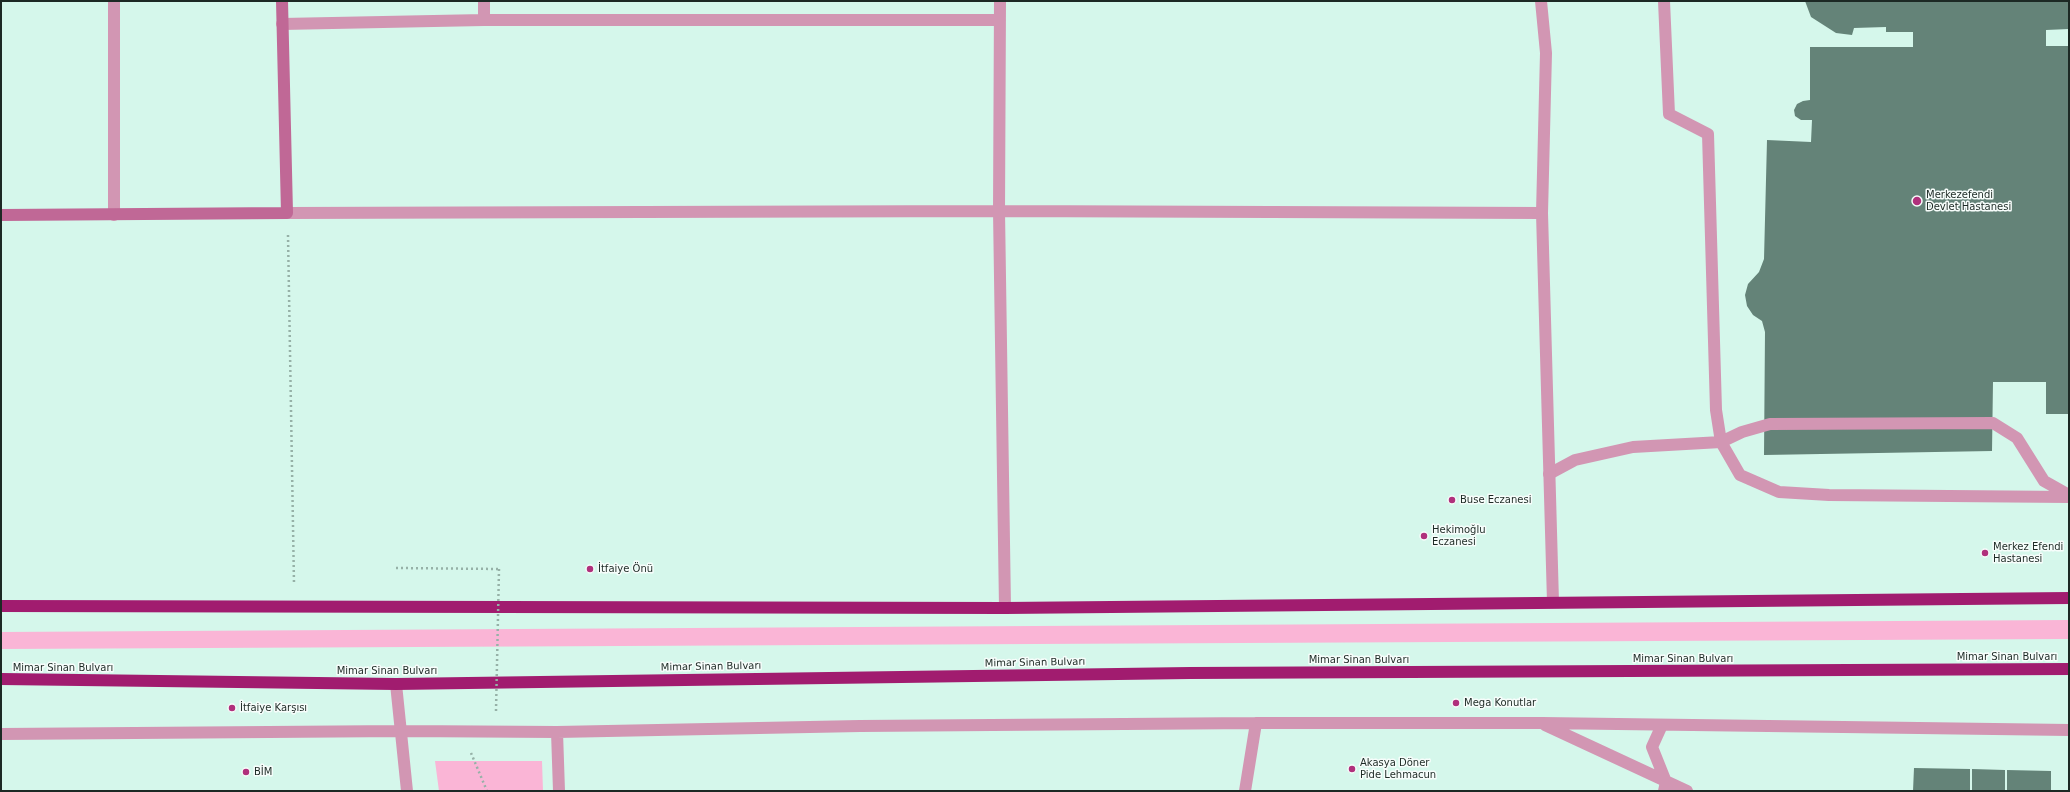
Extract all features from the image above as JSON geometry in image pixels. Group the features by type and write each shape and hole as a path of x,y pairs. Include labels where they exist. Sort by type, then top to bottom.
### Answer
{"highway":[{"path":"1,606 1004,608 2069,598"},
{"name":"Mimar Sinan Bulvarı","path":"1,679 396,684 1198,673 2069,669"}],"street":[{"path":"114,1 114,214"},
{"path":"282,1 287,213"},
{"path":"484,1 484,20"},
{"path":"1000,1 999,211 1004,608"},
{"path":"1541,1 1546,53 1542,213 1553,602"},
{"path":"1664,1 1669,114 1708,134 1716,410 1721,442 1740,475 1779,492 1829,495 2069,496"},
{"path":"282,24 484,20 1000,20"},
{"path":"1,215 999,211 1542,213"},
{"path":"1549,474 1575,460 1633,447 1721,442 1742,432 1770,424 1993,423 2017,438 2044,481 2069,496"},
{"path":"396,684 407,791"},
{"path":"1,734 402,731 557,732 876,726 1256,723 1542,723 2069,730"},
{"path":"1244,791 1256,723"},
{"path":"1542,723 1665,786 1687,791"},
{"path":"1662,725 1652,747 1665,786"},
{"path":"557,732 559,791"}],"path":[{"path":"287,213 294,607"},
{"path":"396,568 498,569 496,711"},
{"path":"469,749 487,791"}],"shaded area":[{"path":"2069,620 2069,639 1,649 1,632"},
{"path":"435,761 542,761 543,791 439,791"}],"building":[{"name":"Merkezefendi Devlet Hastanesi","path":"1805,1 2069,1 2069,29 2046,30 2046,46 2069,46 2069,414 2046,414 2046,382 1993,382 1992,451 1764,455 1765,332 1762,321 1753,315 1747,306 1745,295 1748,284 1759,272 1764,259 1767,140 1811,142 1812,120 1801,120 1795,116 1794,110 1797,104 1810,100 1810,47 1913,47 1913,32 1886,32 1886,27 1854,28 1852,35 1836,33 1811,17"},
{"path":"1914,768 1970,769 1970,791 1913,791"},
{"path":"1972,769 2005,770 2005,791 1972,791"},
{"path":"2007,770 2051,771 2051,791 2007,791"}],"place":[{"name":"Merkezefendi Devlet Hastanesi","path":"1917,201"},
{"name":"Buse Eczanesi","path":"1452,500"},
{"name":"Hekimoğlu Eczanesi","path":"1424,536"},
{"name":"Merkez Efendi Hastanesi","path":"1985,553"},
{"name":"İtfaiye Önü","path":"590,569"},
{"name":"Mega Konutlar","path":"1456,703"},
{"name":"İtfaiye Karşısı","path":"232,708"},
{"name":"Akasya Döner Pide Lehmacun","path":"1352,769"},
{"name":"BİM","path":"246,772"}]}
